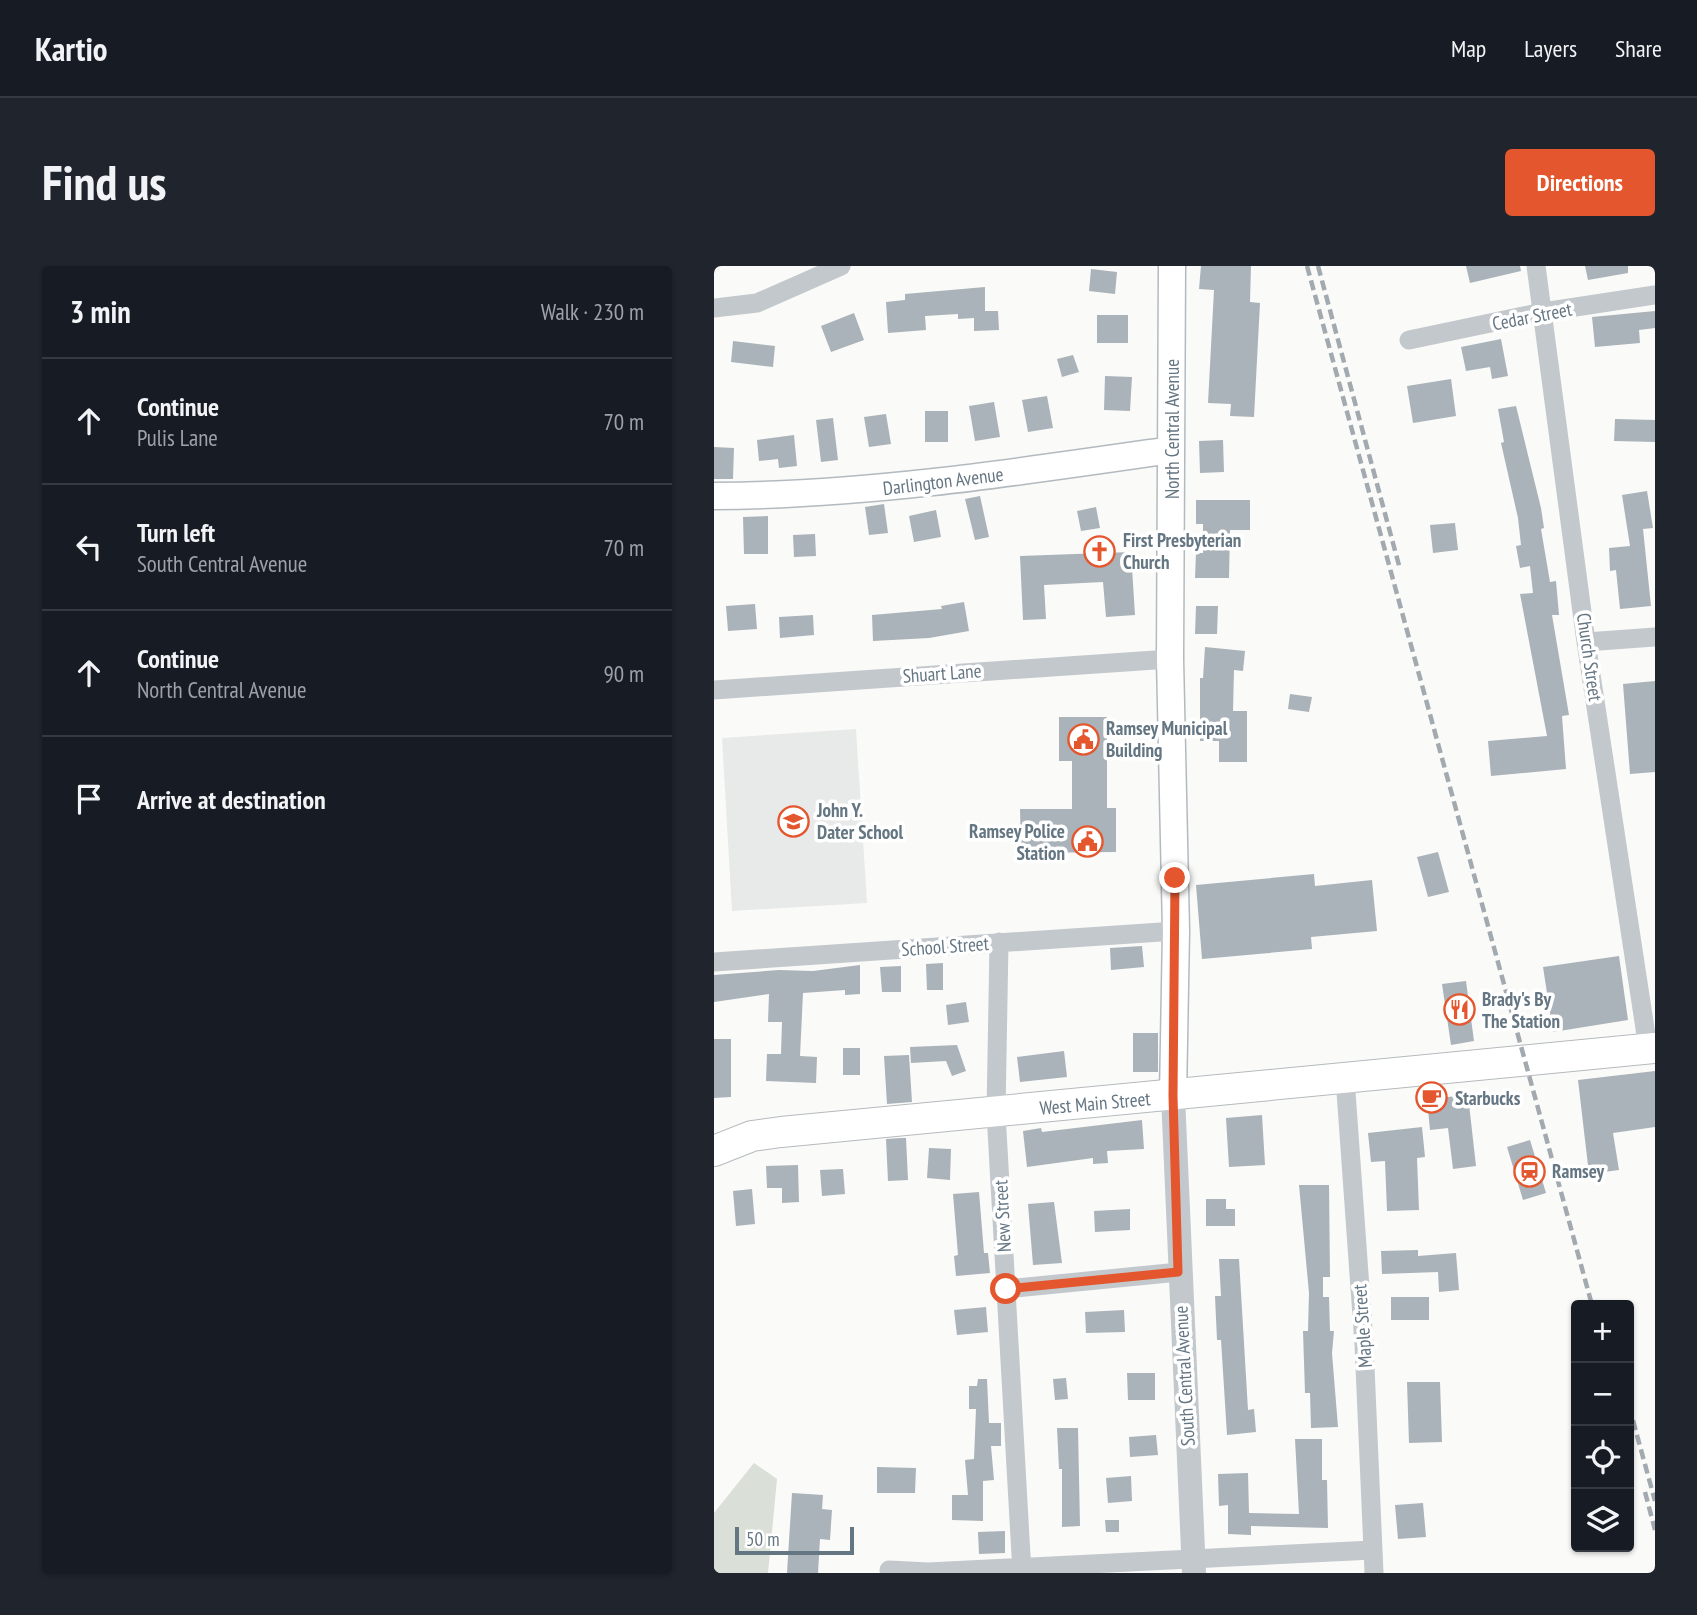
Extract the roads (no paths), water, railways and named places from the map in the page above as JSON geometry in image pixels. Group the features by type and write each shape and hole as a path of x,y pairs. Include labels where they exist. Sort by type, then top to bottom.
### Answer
{"main road":[{"name":"North Central Avenue","path":"1172,266 1170,659 1176,931 1173,1096"},
{"name":"Darlington Avenue","path":"714,496 833,493 953,481 1171,450"},
{"name":"West Main Street","path":"714,1151 752,1136 1651,1048"}],"street":[{"path":"714,308 757,303 841,266"},
{"name":"Church Street","path":"1535,266 1586,642 1651,1048"},
{"name":"Cedar Street","path":"1409,340 1543,312 1655,295"},
{"path":"1586,642 1655,637"},
{"name":"Shuart Lane","path":"714,690 1170,659"},
{"name":"School Street","path":"714,962 1176,931"},
{"name":"New Street","path":"999,942 996,1112 1021,1569"},
{"name":"Maple Street","path":"1345,1078 1364,1344 1374,1573"},
{"name":"South Central Avenue","path":"1173,1096 1178,1272 1194,1566"},
{"path":"1006,1289 1178,1272"},
{"path":"889,1570 928,1573 1194,1566 1373,1550"}],"railway":[{"path":"1307,266 1591,1300"},
{"path":"1318,266 1400,569"},
{"path":"1634,1424 1655,1501"},
{"path":"1645,1492 1655,1530"}],"place":[{"name":"First Presbyterian Church","path":"1100,551"},
{"name":"Ramsey Municipal Building","path":"1083,739"},
{"name":"John Y. Dater School","path":"794,821"},
{"name":"Ramsey Police Station","path":"1088,842"},
{"name":"Brady's By The Station","path":"1459,1010"},
{"name":"Starbucks","path":"1432,1098"},
{"name":"Ramsey","path":"1529,1171"}]}
